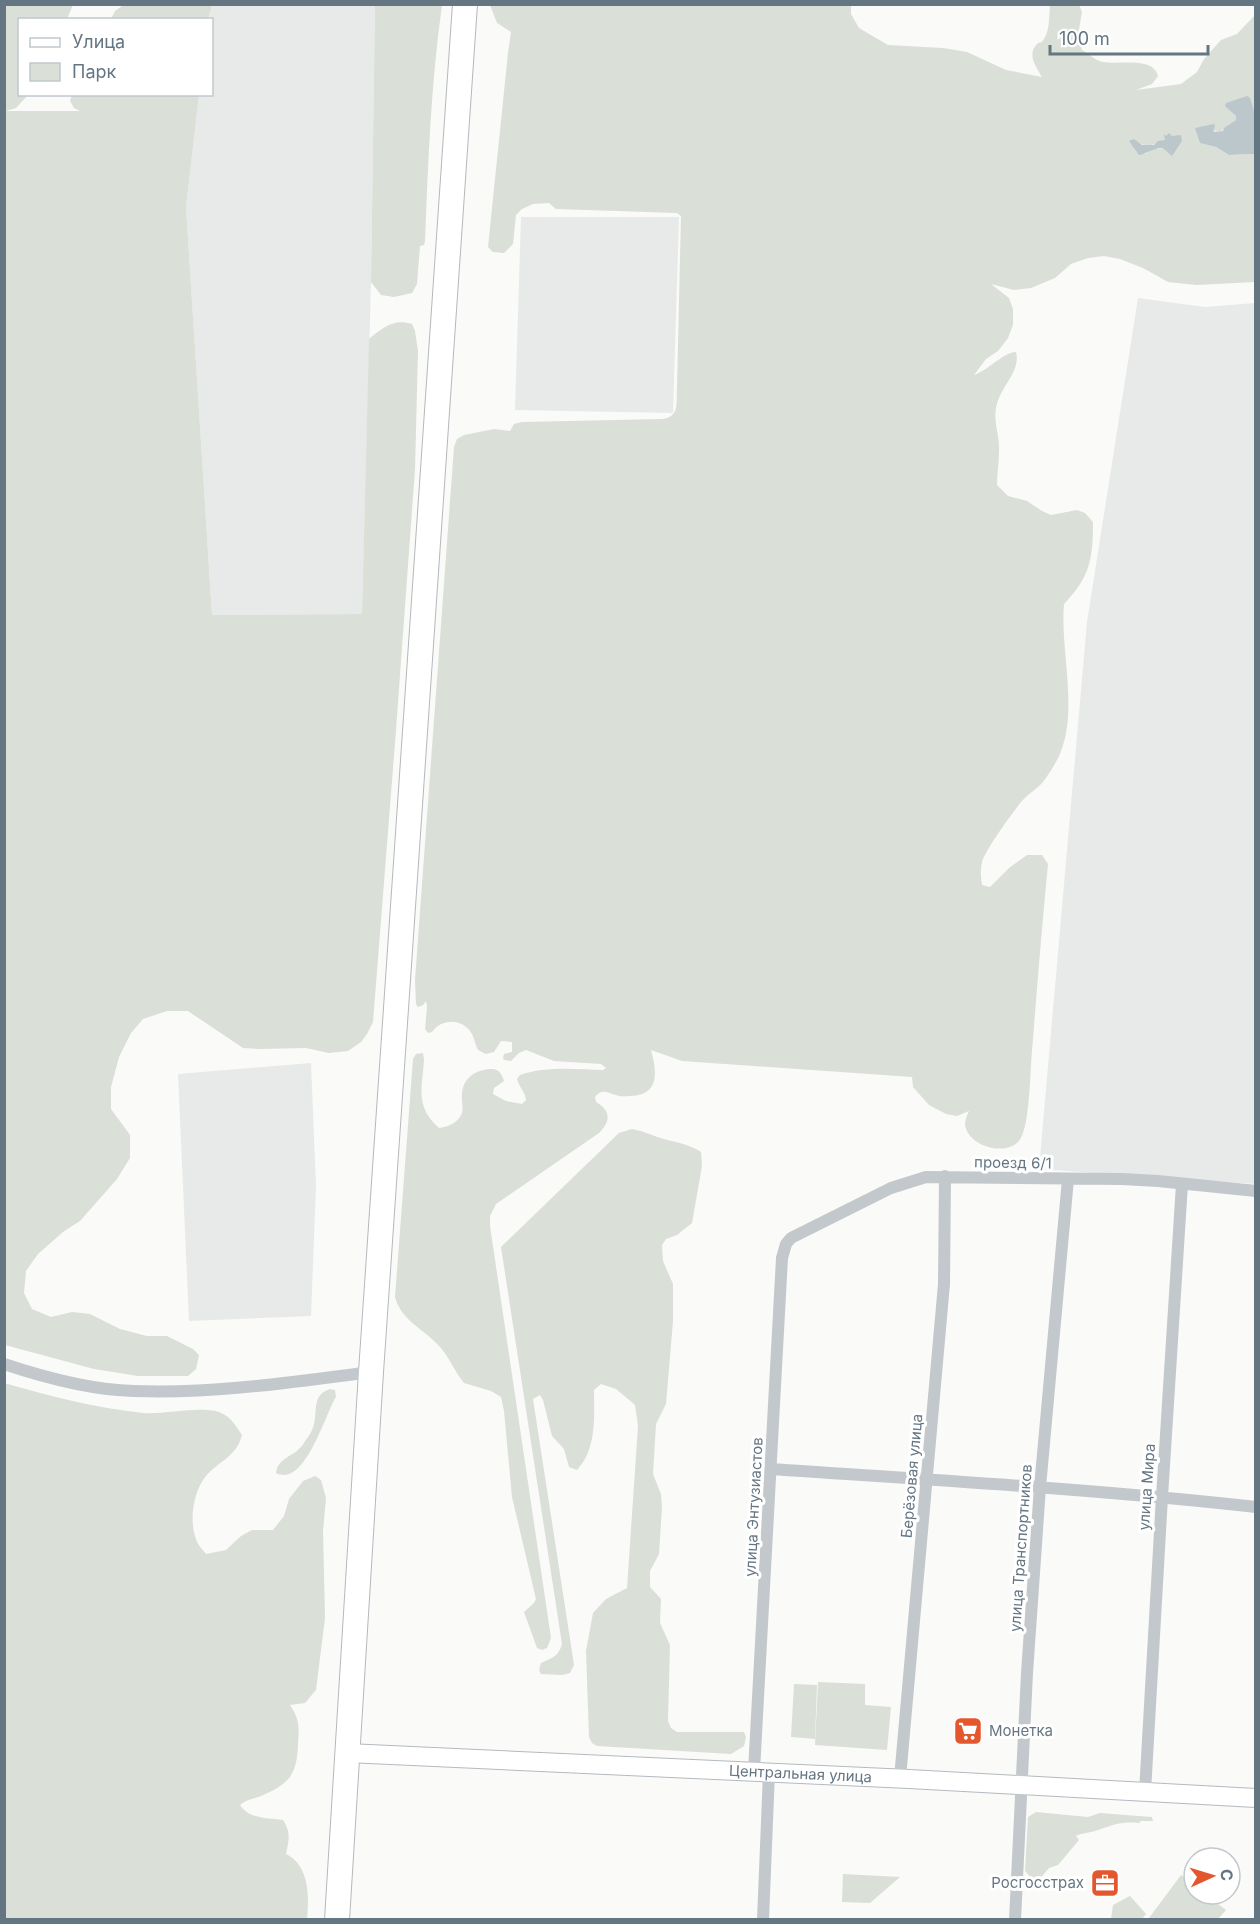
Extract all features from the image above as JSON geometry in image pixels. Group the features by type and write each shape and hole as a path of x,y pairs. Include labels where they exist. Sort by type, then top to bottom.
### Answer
{"highway":[{"path":"337,1920 371,1372 465,4"}],"street":[{"name":"проезд 6/1","path":"786,1244 791,1238 891,1188 916,1179 945,1176 1134,1180 1256,1191"},
{"name":"Берёзовая улица","path":"900,1778 944,1284 945,1176"},
{"name":"улица Транспортников","path":"1015,1920 1027,1673 1040,1487 1068,1179"},
{"name":"улица Мира","path":"1145,1792 1161,1497 1182,1184"},
{"name":"улица Энтузиастов","path":"763,1920 762,1772 771,1469 782,1258 786,1244"},
{"path":"4,1364 86,1386 132,1391 225,1389 371,1372"},
{"path":"771,1469 1040,1487 1256,1507"},
{"name":"Центральная улица","path":"347,1753 900,1778 1256,1798"}],"shaded area":[{"path":"212,5 375,5 371,282 362,614 212,615 186,207 199,96 213,96 213,18 208,18"},
{"path":"1247,96 1250,98 1255,114 1255,154 1229,155 1216,147 1200,143 1195,128 1214,124 1213,131 1223,131 1236,120 1236,116 1225,106 1226,103"},
{"path":"1169,133 1172,136 1181,135 1182,141 1172,156 1161,148 1139,155 1129,141 1134,139 1142,145 1154,145 1158,141 1165,140 1164,134 1166,136"},
{"path":"521,217 679,217 673,413 515,410"},
{"path":"1138,298 1205,307 1255,303 1255,1184 1039,1169 1087,622"},
{"path":"311,1063 316,1186 311,1316 189,1321 178,1074"}],"green space":[{"path":"5,4 73,5 67,18 18,18 18,96 27,96 16,108 6,111 80,111 74,108 70,101 72,96 199,96 186,207 212,615 362,614 369,339 384,328 400,322 412,324 418,351 415,469 373,1022 361,1042 348,1051 329,1053 306,1048 243,1048 188,1011 167,1011 143,1019 131,1033 119,1057 111,1087 111,1109 130,1135 130,1158 117,1179 80,1221 63,1232 38,1254 26,1271 24,1293 32,1309 51,1317 72,1312 90,1314 120,1329 147,1336 167,1336 193,1349 199,1355 196,1369 188,1376 138,1376 94,1369 5,1345"},
{"path":"212,4 208,18 112,18 115,11 122,6 120,5"},
{"path":"375,5 442,5 433,93 425,241 424,245 420,246 417,284 412,293 394,297 381,295 371,282"},
{"path":"490,5 851,5 851,14 859,28 888,45 943,48 967,52 1006,70 1042,77 1032,53 1046,35 1050,5 1079,5 1082,12 1078,35 1082,50 1100,61 1143,64 1155,70 1158,76 1152,84 1136,90 1181,84 1197,72 1204,59 1221,40 1237,34 1255,15 1255,114 1226,106 1236,116 1236,120 1220,132 1213,131 1201,143 1216,147 1229,155 1255,154 1255,282 1196,285 1168,282 1143,268 1120,259 1104,256 1088,258 1071,264 1055,278 1031,288 1014,290 991,284 1009,298 1013,309 1013,325 1008,338 998,351 986,359 974,375 1011,353 1016,352 1017,359 1016,366 999,397 996,410 999,445 997,485 1008,496 1027,501 1051,515 1077,510 1085,513 1093,522 1091,557 1085,576 1064,604 1068,716 1061,751 1043,782 1022,801 1000,831 984,857 981,868 982,885 990,887 1009,868 1027,855 1042,855 1048,864 1029,1098 1023,1134 1013,1146 1005,1148 988,1147 979,1143 967,1132 965,1122 969,1111 957,1116 946,1114 929,1105 913,1087 912,1077 682,1061 651,1050 655,1074 654,1081 647,1091 640,1095 623,1096 603,1092 595,1097 596,1102 601,1105 608,1116 603,1129 496,1204 490,1216 551,1638 547,1648 542,1650 537,1648 524,1612 536,1599 512,1497 501,1397 491,1391 464,1383 441,1348 408,1319 395,1297 413,1059 416,1054 423,1053 424,1060 423,1105 431,1120 439,1128 451,1125 460,1117 465,1083 471,1076 481,1071 494,1069 498,1071 504,1081 494,1088 493,1094 506,1101 522,1104 526,1100 517,1079 520,1075 550,1069 603,1070 606,1068 601,1064 554,1061 526,1050 511,1061 504,1060 504,1054 512,1052 512,1042 501,1041 494,1052 486,1054 478,1050 466,1027 456,1022 445,1023 428,1033 425,1029 426,1001 418,1007 416,1004 415,980 454,447 457,439 464,435 494,429 510,431 514,424 522,422 663,419 675,412 681,216 677,213 556,209 549,203 533,204 516,215 513,244 504,253 493,252 488,247 511,32 497,23","holes":["1134,139 1150,145 1166,140 1164,149 1153,149 1145,154"]},
{"path":"632,1129 688,1145 701,1152 702,1166 692,1223 677,1235 666,1239 662,1245 663,1261 673,1284 673,1321 666,1404 656,1424 653,1474 661,1494 662,1507 659,1554 650,1571 650,1587 661,1599 660,1623 670,1645 668,1721 671,1728 677,1732 744,1732 746,1737 744,1746 731,1754 597,1746 589,1737 586,1651 593,1613 606,1599 627,1588 638,1426 635,1405 616,1389 601,1384 594,1390 594,1422 591,1443 577,1470 569,1467 564,1449 552,1436 540,1395 533,1399 574,1665 570,1673 562,1675 541,1674 539,1670 541,1663 557,1654 562,1644 501,1247 619,1133"},
{"path":"4,1383 73,1401 125,1411 151,1413 205,1410 228,1417 242,1435 240,1442 232,1453 206,1476 195,1498 194,1531 198,1543 206,1554 226,1550 241,1536 252,1530 273,1530 284,1516 289,1499 303,1481 315,1476 321,1480 326,1498 323,1531 325,1618 316,1690 305,1703 290,1705 297,1719 299,1733 296,1764 290,1777 271,1792 240,1805 248,1813 283,1820 286,1824 289,1836 286,1854 300,1866 308,1892 307,1919 5,1919"},
{"path":"330,1389 335,1390 336,1397 305,1460 296,1470 286,1475 276,1473 280,1463 303,1445 315,1421 319,1397"},
{"path":"818,1682 865,1684 865,1705 891,1707 887,1750 815,1745"},
{"path":"794,1684 817,1685 815,1739 791,1737"},
{"path":"1036,1812 1088,1817 1100,1813 1152,1817 1153,1821 1121,1823 1076,1836 1079,1840 1058,1865 1049,1868 1039,1880 1032,1879 1025,1871 1028,1817"},
{"path":"843,1874 900,1877 870,1903 842,1902"},
{"path":"1181,1875 1182,1906 1221,1906 1226,1910 1218,1919 1151,1920 1149,1918"},
{"path":"1130,1896 1146,1914 1142,1919 1111,1919 1113,1905"}],"place":[{"name":"Монетка","path":"968,1731"},
{"name":"Росгосстрах","path":"1105,1883"}]}
